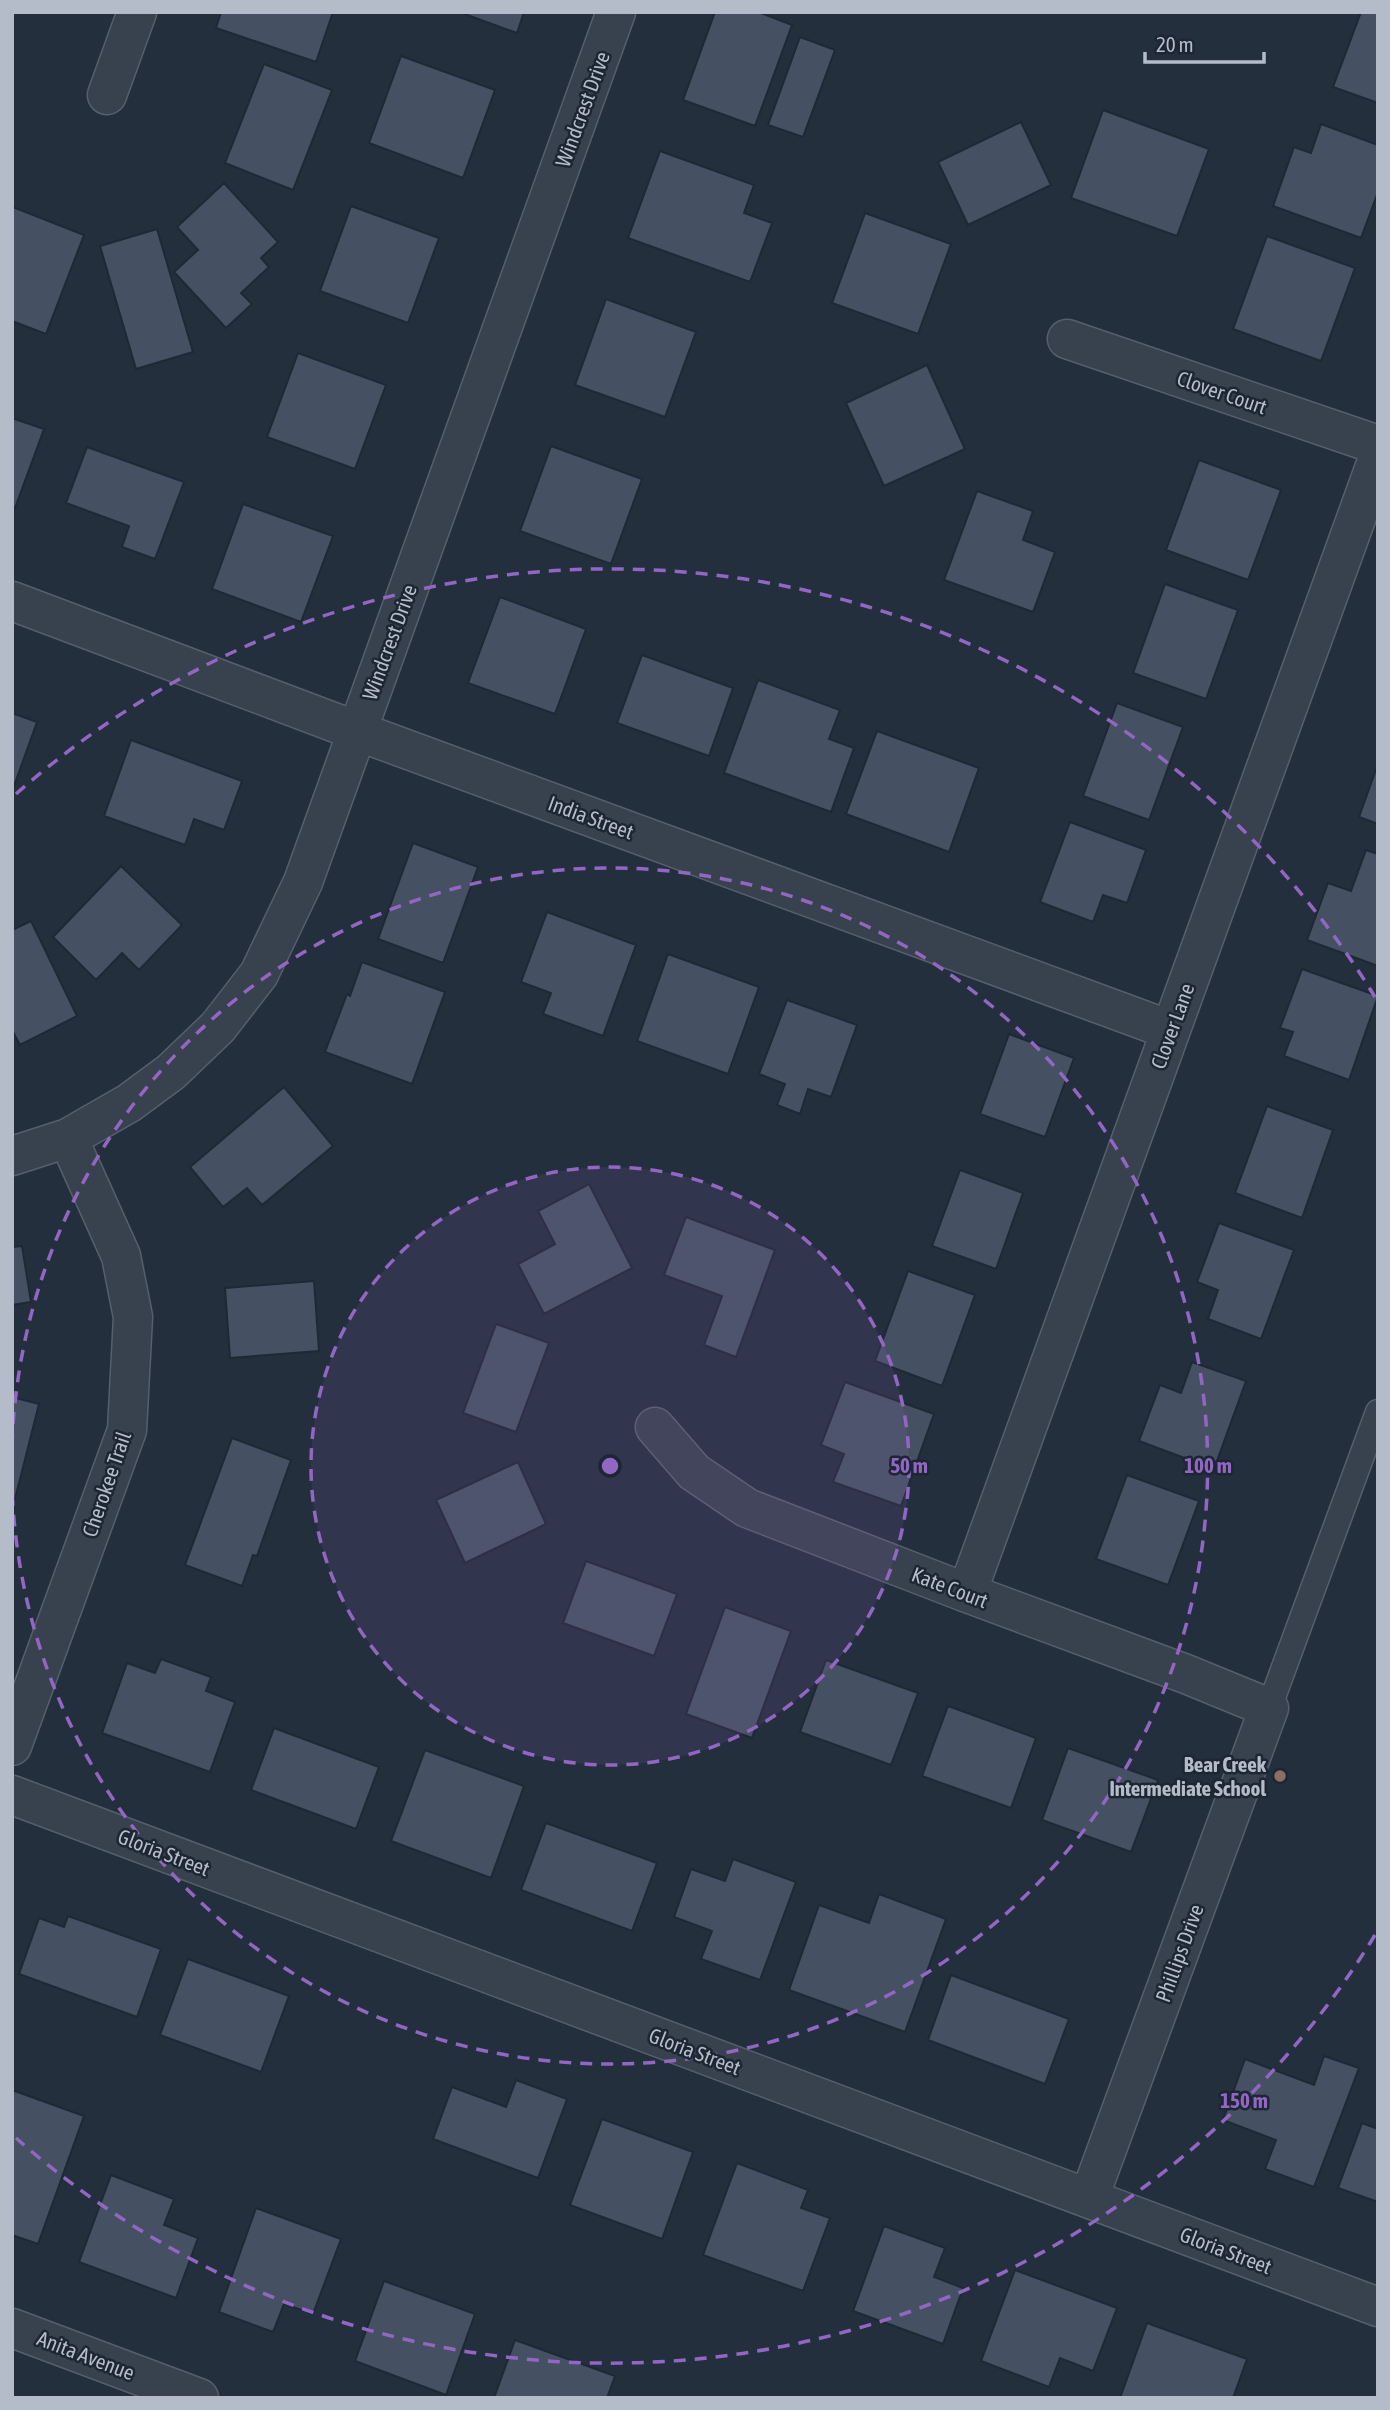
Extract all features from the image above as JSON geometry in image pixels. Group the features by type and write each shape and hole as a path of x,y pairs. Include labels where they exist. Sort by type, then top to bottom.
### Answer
{"street":[{"path":"107,95 137,12"},
{"name":"Windcrest Drive","path":"12,1156 68,1138 128,1103 171,1072 218,1027 259,974 303,882 617,12"},
{"name":"Clover Court","path":"1067,338 1378,445"},
{"name":"Clover Lane","path":"967,1594 1378,458"},
{"name":"India Street","path":"12,601 1170,1030"},
{"name":"Cherokee Trail","path":"12,1746 127,1430 133,1317 121,1256 68,1138"},
{"name":"Kate Court","path":"655,1427 694,1472 747,1508 1269,1708"},
{"name":"Phillips Drive","path":"1089,2198 1269,1708"},
{"name":"Gloria Street","path":"12,1795 1378,2307"},
{"name":"Anita Avenue","path":"12,2328 199,2398"}],"lane":[{"path":"1269,1708 1378,1412"}],"building":[{"path":"221,12 333,12 316,62 216,28"},
{"path":"459,12 524,12 517,33"},
{"path":"715,12 758,12 792,25 755,126 683,100"},
{"path":"1361,12 1378,12 1378,103 1333,87"},
{"path":"800,37 835,50 803,137 768,125"},
{"path":"401,56 495,90 463,178 369,143"},
{"path":"264,64 332,90 293,190 225,163"},
{"path":"1103,110 1209,149 1177,236 1071,198"},
{"path":"1021,122 1051,185 968,225 938,162"},
{"path":"1321,124 1378,145 1378,192 1361,238 1273,206 1294,147 1311,153"},
{"path":"660,151 754,185 744,213 772,223 750,282 628,238"},
{"path":"224,183 278,242 261,258 269,267 241,293 252,304 226,328 174,272 198,250 177,227"},
{"path":"351,206 439,238 408,323 320,291"},
{"path":"13,207 84,235 46,334 12,321"},
{"path":"865,213 951,244 918,334 832,303"},
{"path":"157,229 193,352 136,369 100,246"},
{"path":"1267,236 1355,268 1321,361 1233,329"},
{"path":"606,299 696,332 665,417 575,385"},
{"path":"298,353 386,385 355,469 267,437"},
{"path":"927,365 965,449 884,486 846,403"},
{"path":"12,418 44,429 15,508 12,507"},
{"path":"551,446 642,479 611,564 520,531"},
{"path":"87,447 184,482 155,559 122,547 129,526 66,503"},
{"path":"1199,460 1281,490 1248,580 1166,550"},
{"path":"977,491 1033,511 1023,540 1055,552 1033,612 944,580"},
{"path":"243,504 333,536 301,622 212,589"},
{"path":"1165,584 1238,610 1206,699 1133,673"},
{"path":"500,597 586,629 555,714 468,683"},
{"path":"642,655 733,688 709,756 617,723"},
{"path":"758,680 840,710 829,739 854,748 831,812 724,773"},
{"path":"1117,703 1183,727 1149,820 1083,796"},
{"path":"12,713 37,722 14,786 12,785"},
{"path":"877,731 979,768 949,852 846,814"},
{"path":"131,740 242,781 224,830 194,819 185,845 104,816"},
{"path":"1378,764 1378,824 1359,817"},
{"path":"1070,822 1146,850 1127,903 1103,895 1093,922 1040,902"},
{"path":"413,843 478,867 443,963 378,939"},
{"path":"1366,850 1378,854 1378,966 1307,940 1328,883 1351,891"},
{"path":"121,866 182,925 139,970 122,953 96,980 53,937"},
{"path":"547,912 636,945 603,1036 543,1014 551,993 521,982"},
{"path":"31,921 77,1016 20,1045 12,1030 12,930"},
{"path":"668,954 759,987 728,1074 637,1041"},
{"path":"362,962 445,992 412,1084 325,1052"},
{"path":"1302,969 1378,996 1349,1080 1284,1056 1293,1032 1280,1028"},
{"path":"787,1000 857,1025 831,1097 808,1089 800,1114 777,1105 785,1084 759,1074"},
{"path":"1009,1034 1074,1058 1045,1137 980,1114"},
{"path":"284,1087 333,1146 262,1205 247,1188 223,1207 190,1167"},
{"path":"1267,1106 1333,1130 1302,1218 1235,1193"},
{"path":"960,1170 1023,1193 996,1269 932,1246"},
{"path":"589,1184 632,1268 544,1314 518,1264 555,1244 538,1211"},
{"path":"686,1217 775,1250 736,1357 704,1345 722,1296 664,1275"},
{"path":"1219,1223 1294,1250 1261,1339 1208,1319 1218,1290 1197,1282"},
{"path":"22,1246 31,1302 12,1305 12,1247"},
{"path":"908,1271 975,1295 942,1386 875,1361"},
{"path":"314,1281 319,1351 230,1358 225,1288"},
{"path":"496,1324 549,1343 516,1432 463,1413"},
{"path":"1192,1362 1246,1381 1214,1469 1139,1441 1160,1385 1181,1393"},
{"path":"845,1382 934,1414 901,1506 833,1482 844,1454 821,1445"},
{"path":"12,1397 39,1404 15,1499 12,1498"},
{"path":"232,1438 291,1460 257,1556 253,1555 242,1586 185,1565"},
{"path":"518,1462 546,1524 465,1563 436,1500"},
{"path":"1127,1475 1199,1501 1168,1585 1096,1559"},
{"path":"586,1561 677,1594 654,1656 563,1623"},
{"path":"725,1607 791,1631 752,1738 686,1714"},
{"path":"161,1659 211,1677 206,1691 235,1702 210,1772 102,1733 127,1663 155,1673"},
{"path":"826,1660 918,1693 891,1765 800,1732"},
{"path":"948,1706 1036,1738 1011,1808 922,1776"},
{"path":"274,1728 379,1767 356,1829 251,1790"},
{"path":"1068,1748 1158,1780 1131,1852 1042,1820"},
{"path":"425,1750 524,1786 491,1878 391,1841"},
{"path":"546,1823 657,1863 632,1931 521,1890"},
{"path":"733,1859 796,1882 760,1980 701,1959 712,1931 674,1917 691,1869 725,1881"},
{"path":"879,1894 946,1919 905,2032 789,1990 819,1905 869,1923"},
{"path":"68,1916 161,1949 137,2017 19,1974 39,1918 64,1927"},
{"path":"188,1959 289,1996 261,2072 160,2035"},
{"path":"951,1975 1069,2019 1045,2084 928,2040"},
{"path":"1324,2056 1359,2068 1314,2187 1265,2169 1276,2140 1223,2120 1245,2059 1314,2085"},
{"path":"516,2080 567,2099 538,2178 433,2139 452,2087 506,2107"},
{"path":"12,2090 84,2116 38,2244 12,2235"},
{"path":"602,2119 693,2152 662,2239 570,2205"},
{"path":"1362,2123 1378,2129 1378,2202 1338,2188"},
{"path":"737,2163 808,2190 801,2208 830,2218 803,2291 703,2255"},
{"path":"111,2175 174,2199 164,2225 198,2238 176,2298 79,2262"},
{"path":"256,2208 341,2239 313,2314 284,2304 273,2332 219,2312"},
{"path":"884,2226 945,2248 934,2277 963,2288 943,2344 853,2311"},
{"path":"1015,2270 1117,2308 1093,2371 1060,2358 1049,2387 981,2361"},
{"path":"384,2281 475,2314 446,2395 355,2361"},
{"path":"1147,2323 1247,2359 1233,2398 1120,2398"},
{"path":"515,2340 615,2376 607,2398 494,2398"}],"place":[{"name":"Bear Creek Intermediate School","path":"1280,1776"}]}
